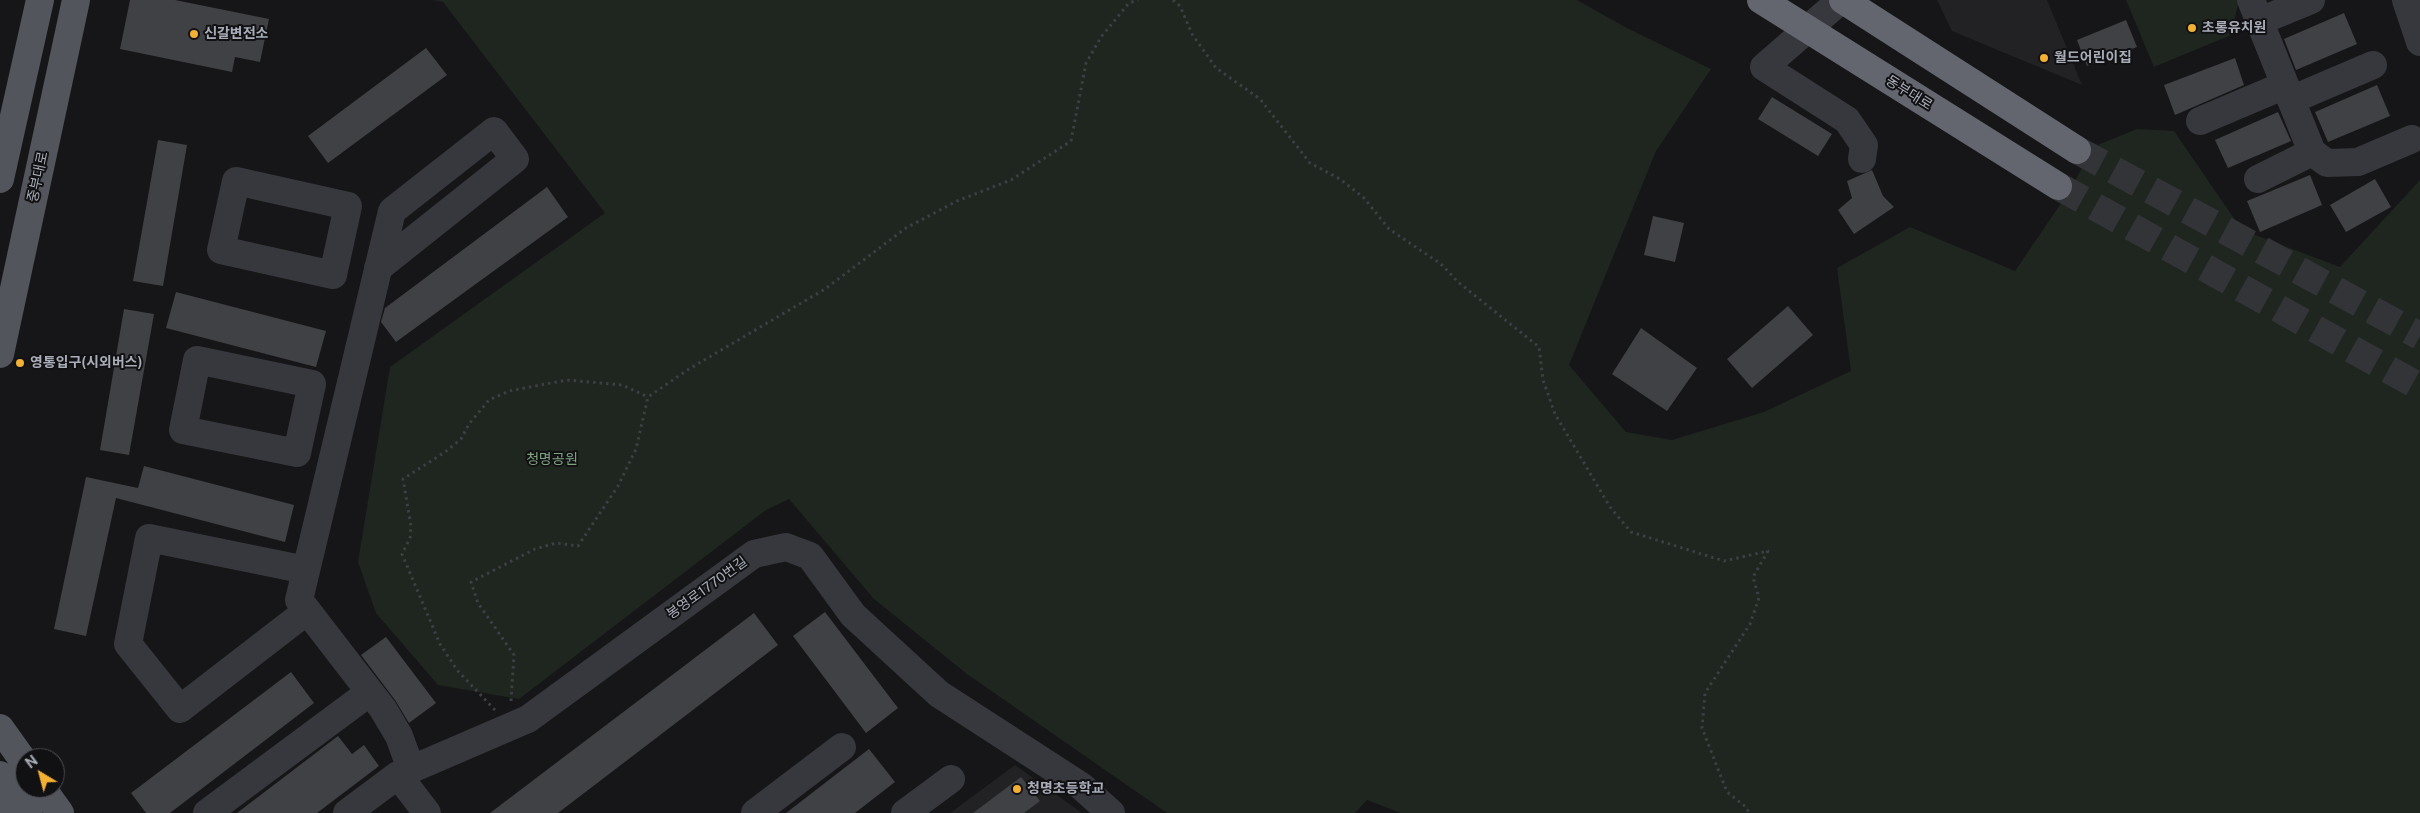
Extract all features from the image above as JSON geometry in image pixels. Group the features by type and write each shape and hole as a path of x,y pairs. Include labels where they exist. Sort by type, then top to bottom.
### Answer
{"highway":[{"name":"동부대로","path":"1761,0 2058,186"},
{"path":"1842,0 2077,150"}],"main road":[{"path":"0,179 40,0"},
{"name":"중부대로","path":"0,354 76,0"},
{"path":"0,728 15,749"},
{"path":"0,775 28,813"},
{"path":"49,798 60,813"},
{"path":"0,808 4,813"}],"street":[{"path":"1842,0 1764,66 1847,120 1864,145 1862,159"},
{"path":"2311,0 2255,11 2312,152 2327,163 2358,162 2412,138"},
{"path":"2406,0 2420,42"},
{"path":"2200,121 2373,65"},
{"path":"380,259 515,159 494,131 392,211 380,259 306,570 298,600 370,692 399,736 404,772 427,813"},
{"path":"2258,179 2312,152"},
{"path":"236,181 348,206 341,239 333,275 221,250 236,181"},
{"path":"341,239 380,259"},
{"path":"197,360 312,384 305,416 297,453 183,430 197,360"},
{"path":"305,416 341,424"},
{"path":"306,570 149,538 128,644 180,709 307,611"},
{"name":"봉영로1770번길","path":"347,813 404,772 511,714 528,719 754,554 786,547 810,556 853,616 939,694 1081,786 1111,813"},
{"path":"207,813 370,692"},
{"path":"755,813 842,746"},
{"path":"904,813 951,779"}],"path":[{"path":"511,714 514,656 478,603 471,582 535,549 556,543 578,546 618,486 636,449 648,397 689,370 825,289 906,228 957,201 1011,180 1071,141 1086,63 1101,37 1129,4 1138,0"},
{"path":"1173,0 1180,6 1192,34 1216,68 1260,99 1310,163 1340,179 1364,198 1389,229 1441,264 1458,282 1539,346 1543,380 1556,414 1610,507 1631,532 1724,560 1768,550 1753,576 1759,598 1750,624 1705,694 1702,728 1727,792 1746,807 1749,813"},
{"path":"511,714 457,670 440,644 402,554 410,538 411,526 403,479 446,452 461,439 469,424 489,400 509,391 567,380 622,385 648,397"}],"shaded area":[{"name":"월드어린이집","path":"1937,0 2047,0 2082,85 1952,31"},
{"path":"1015,765 1082,813 950,813"}],"green space":[{"name":"청명공원","path":"432,0 1577,0 1625,27 1711,69 1656,151 1569,365 1626,432 1672,440 1764,412 1851,371 1837,268 1910,227 2015,271 2070,190 2093,147 2137,129 2174,131 2242,230 2340,267 2420,180 2420,813 1401,813 1367,800 1355,813 1167,813 967,674 874,599 789,499 766,510 519,699 438,685 376,613 358,562 390,367 605,213 443,2"},
{"name":"초롱유치원","path":"2126,0 2239,0 2231,35 2154,67"}],"building":[{"name":"신갈변전소","path":"130,0 175,0 269,19 260,62 235,57 232,72 120,49"},
{"path":"2344,13 2357,44 2296,70 2284,39"},
{"path":"2126,20 2137,47 2087,66 2077,40"},
{"path":"426,48 447,75 328,163 308,136"},
{"path":"2235,58 2244,85 2175,115 2164,85"},
{"path":"2377,85 2390,116 2328,142 2315,112"},
{"path":"1772,97 1832,134 1818,156 1758,119"},
{"path":"2278,112 2291,141 2228,168 2215,140"},
{"path":"158,140 187,145 163,286 133,281"},
{"path":"1872,170 1883,196 1894,207 1854,234 1838,210 1852,198 1847,181"},
{"path":"2310,175 2322,205 2260,232 2247,201"},
{"path":"2375,179 2391,207 2346,232 2330,205"},
{"path":"547,187 568,217 396,342 381,322 385,308"},
{"path":"1653,216 1684,223 1675,262 1644,255"},
{"path":"176,292 326,331 316,367 166,328"},
{"path":"1788,306 1813,335 1752,388 1727,359"},
{"path":"124,309 154,314 129,455 100,450"},
{"path":"1641,328 1697,368 1667,411 1612,374"},
{"path":"144,466 294,505 285,542 116,498 86,636 54,629 86,477 138,488"},
{"path":"825,612 898,708 866,733 793,636"},
{"path":"754,613 778,645 558,813 490,813"},
{"path":"386,637 436,703 409,723 395,700 361,655"},
{"path":"291,672 314,703 170,813 146,813 131,793"},
{"path":"338,736 352,754 364,745 379,766 317,813 237,813"},
{"path":"869,749 895,782 855,813 786,813"},
{"name":"청명초등학교","path":"1021,777 1040,801 1024,813 973,813"}],"tunnel":[{"path":"2077,150 2420,336"},
{"path":"2058,186 2420,387"}],"place":[{"name":"초롱유치원","path":"2192,28"},
{"name":"신갈변전소","path":"194,34"},
{"name":"월드어린이집","path":"2044,58"},
{"name":"영통입구(시외버스)","path":"20,363"},
{"name":"청명초등학교","path":"1017,789"}]}
